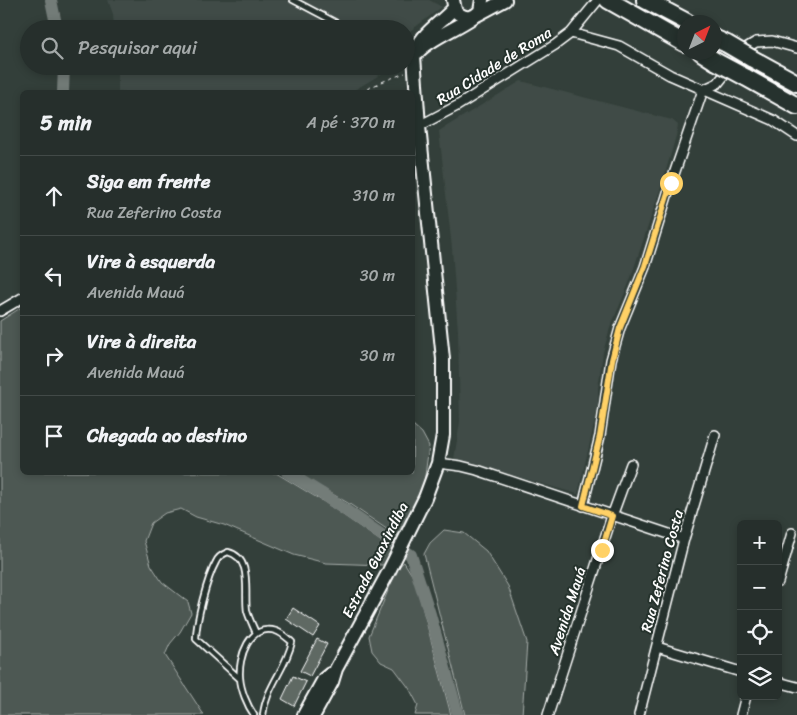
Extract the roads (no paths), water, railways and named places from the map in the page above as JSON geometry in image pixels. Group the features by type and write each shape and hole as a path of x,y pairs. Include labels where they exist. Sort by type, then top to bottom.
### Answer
{"highway":[{"path":"608,0 677,39"},
{"path":"645,0 677,17"},
{"path":"722,42 797,83"},
{"path":"714,60 797,106"}],"street":[{"path":"415,52 421,38 453,3 458,14 462,17 475,16 482,8 482,0"},
{"path":"415,58 425,46 505,0"},
{"name":"Rua Cidade de Roma","path":"419,126 494,84 571,33 598,0"},
{"path":"571,33 620,46 670,75 772,120 797,136"},
{"path":"583,506 600,436 612,360 620,328 645,266 671,183 704,90 718,83 746,48 756,42 772,41 797,48"},
{"name":"Estrada Guaxindiba","path":"314,715 425,498 438,463 443,435 443,359 417,154 419,126 413,75"},
{"path":"0,311 20,299"},
{"name":"Rua Zeferino Costa","path":"639,715 684,539 715,435"},
{"path":"438,463 477,470 684,539"},
{"name":"Avenida Mauá","path":"548,715 612,516 631,464"},
{"path":"782,568 792,533"},
{"path":"657,647 737,671"},
{"name":"Estrada Guaxindiba","path":"304,715 324,679 336,669"},
{"path":"782,683 797,687"},
{"path":"741,715 745,700"}],"lane":[{"path":"293,0 331,20"},
{"path":"240,679 196,638 196,629 216,560 228,552 233,553 242,562 246,580 247,612 256,633"},
{"path":"254,715 248,707 240,679 242,656 250,640 256,633 262,630 278,632 292,642 288,658 266,697 262,715"}],"waterway":[{"path":"51,0 55,20"},
{"path":"63,90 64,75"},
{"path":"292,475 411,555 430,614 458,715"}]}
